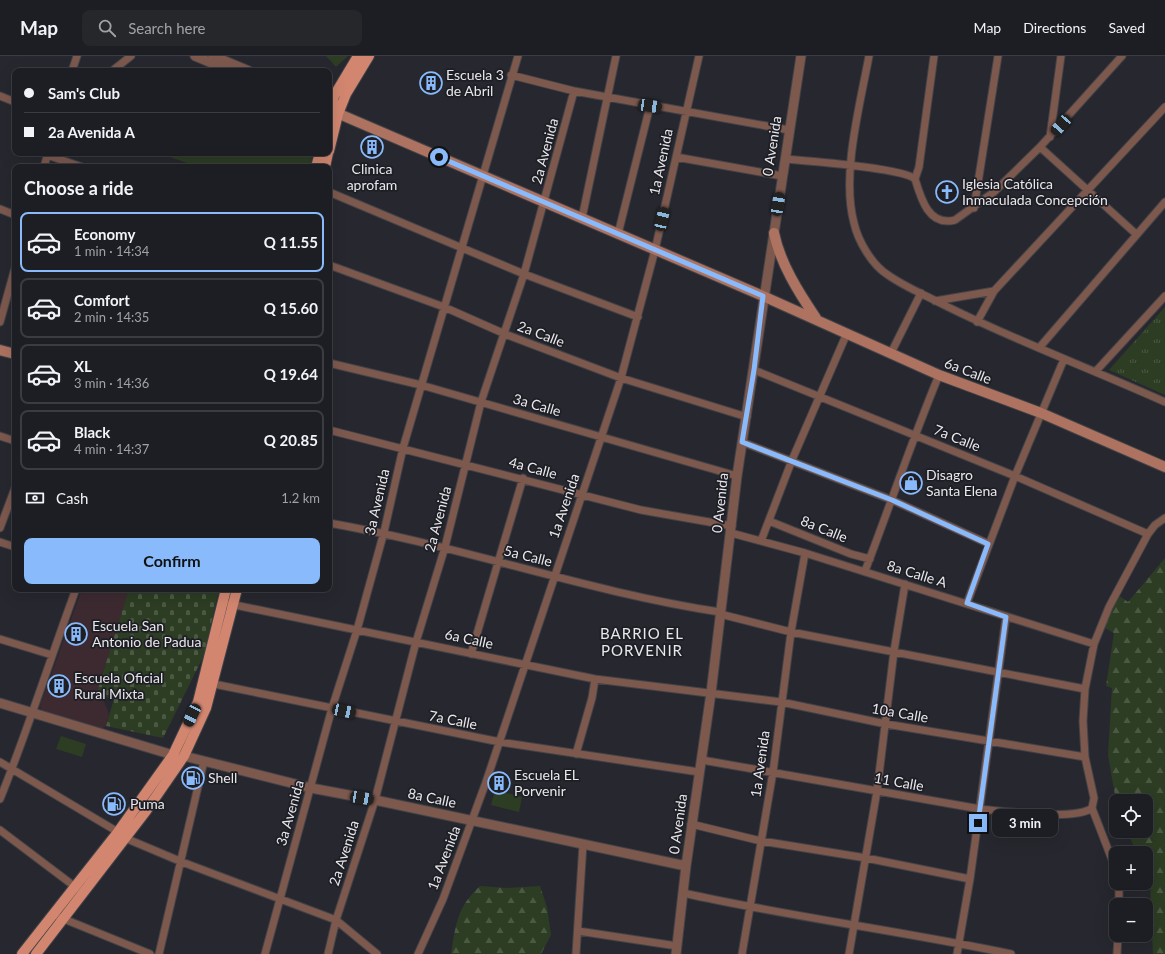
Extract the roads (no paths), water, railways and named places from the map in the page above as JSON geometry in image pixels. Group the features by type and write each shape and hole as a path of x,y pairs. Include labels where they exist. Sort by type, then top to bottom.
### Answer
{"main road":[{"path":"332,112 338,88 358,56"},
{"path":"332,112 346,94 369,56"},
{"name":"6a Calle","path":"332,112 817,319 939,375 1041,413 1165,467"},
{"path":"774,233 776,244 802,297 817,319"},
{"path":"0,350 12,353"},
{"path":"22,954 53,914 79,890 184,756 206,708 208,683 225,592"},
{"path":"121,835 173,755 208,683 234,605 236,592"},
{"path":"36,954 64,919 79,890"}],"street":[{"path":"73,68 77,56"},
{"path":"116,68 131,56"},
{"path":"195,56 224,68"},
{"path":"213,56 242,68"},
{"name":"3a Avenida","path":"265,954 332,708 357,630 384,532 403,448 462,249 511,75 518,56"},
{"path":"582,218 616,56"},
{"name":"1a Avenida","path":"418,954 443,899 500,742 621,378 655,250 699,56"},
{"name":"0 Avenida","path":"677,950 682,894 711,693 737,476 754,370 763,296 801,56"},
{"path":"868,56 850,166 849,201 860,242 887,275 977,322 1096,371 1165,402"},
{"path":"915,179 919,168 934,56"},
{"path":"974,208 998,56"},
{"path":"1050,137 1061,56"},
{"path":"785,159 907,174 915,179 927,209 937,220 948,222 955,220 974,208 994,192 1040,147 1122,56"},
{"path":"511,75 574,91 789,130"},
{"name":"2a Avenida","path":"328,954 336,920 375,800 416,642 445,547 481,402 524,274 545,202 574,91"},
{"path":"0,96 12,101"},
{"path":"618,234 650,106"},
{"path":"977,322 994,291 1165,108"},
{"path":"1040,147 1136,234"},
{"path":"53,156 74,164"},
{"path":"676,157 782,176"},
{"path":"332,193 462,249 638,317"},
{"path":"1039,348 1165,202"},
{"path":"0,209 12,214"},
{"name":"2a Calle","path":"332,266 444,307 505,334 621,378 747,417"},
{"path":"0,322 12,290"},
{"path":"935,301 994,291"},
{"path":"891,353 920,293"},
{"path":"1096,371 1165,296"},
{"path":"761,541 792,460 847,333"},
{"path":"967,603 988,544 1015,476 1064,359"},
{"name":"3a Calle","path":"332,364 421,385 737,476"},
{"name":"7a Calle","path":"754,370 1015,476 1148,534"},
{"path":"865,571 892,500 914,434 939,375"},
{"name":"4a Calle","path":"332,431 466,463 649,511 731,529"},
{"path":"0,436 12,441"},
{"path":"742,442 792,460 892,500 988,544"},
{"path":"471,654 523,478"},
{"path":"0,528 12,496"},
{"path":"1109,851 1092,808 1094,798 1085,757 1083,722 1085,689 1094,644 1109,607 1148,534 1155,525 1165,518"},
{"name":"8a Calle","path":"769,522 851,554 870,559"},
{"name":"5a Calle","path":"332,523 384,532 635,597 720,612 724,615 791,632 1085,689"},
{"name":"8a Calle A","path":"731,529 761,541 865,571 1094,644"},
{"path":"0,542 12,546"},
{"name":"1a Avenida","path":"742,954 773,772 791,632 805,553"},
{"path":"849,954 877,791 894,651 905,584"},
{"path":"0,799 33,713 75,592"},
{"name":"6a Calle","path":"223,602 595,679 711,693"},
{"path":"957,954 970,879 1006,617"},
{"path":"0,639 52,655"},
{"path":"576,754 592,698 595,679"},
{"name":"7a Calle","path":"208,683 500,742 699,772"},
{"name":"10a Calle","path":"711,693 782,702 886,724 1085,757"},
{"name":"8a Calle","path":"0,703 173,755 184,756 310,788 375,800 686,866"},
{"name":"11 Calle","path":"702,760 980,809 1023,813 1083,814 1092,808"},
{"path":"160,954 204,761"},
{"path":"0,762 121,835 182,862 336,920 377,954"},
{"path":"691,824 761,841 866,858 970,879"},
{"path":"0,830 79,890"},
{"path":"576,954 583,844"},
{"path":"682,894 750,908 959,943 1011,954"},
{"path":"53,914 150,954"},
{"path":"578,931 677,950"},
{"path":"1117,954 1118,942"}],"place":[{"name":"Escuela 3 de Abril","path":"431,83"},
{"name":"Clinica aprofam","path":"372,147"},
{"name":"Iglesia Católica Inmaculada Concepción","path":"947,192"},
{"name":"Disagro Santa Elena","path":"911,483"},
{"name":"Escuela San Antonio de Padua","path":"76,634"},
{"name":"Escuela Oficial Rural Mixta","path":"59,686"},
{"name":"Shell","path":"193,778"},
{"name":"Escuela EL Porvenir","path":"499,783"},
{"name":"Puma","path":"114,804"}],"district":[{"name":"BARRIO EL PORVENIR","path":"642,642"}]}
